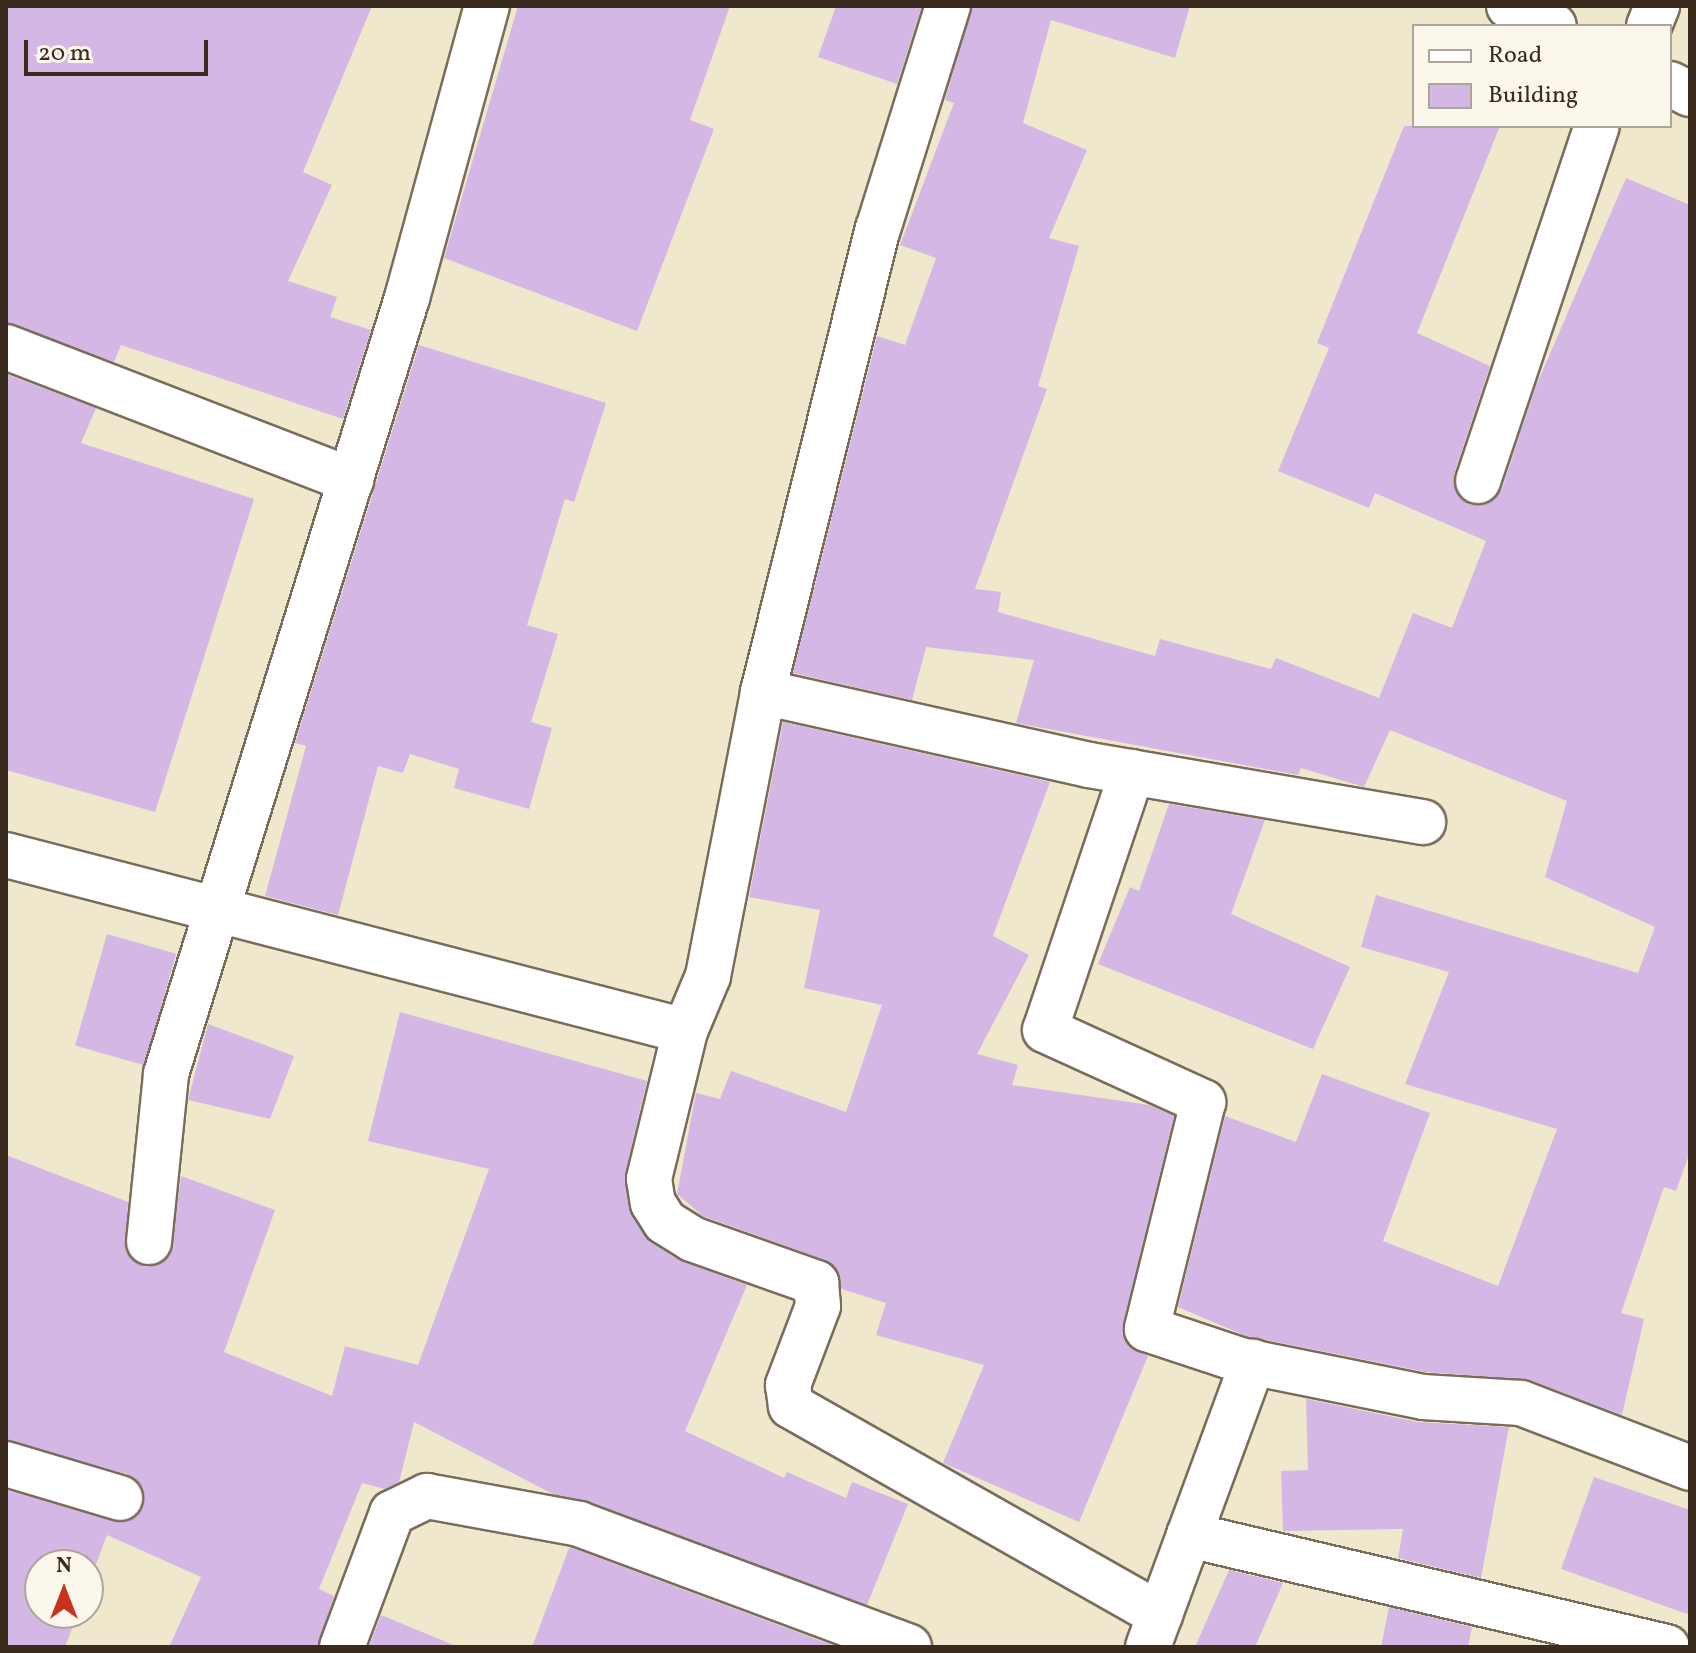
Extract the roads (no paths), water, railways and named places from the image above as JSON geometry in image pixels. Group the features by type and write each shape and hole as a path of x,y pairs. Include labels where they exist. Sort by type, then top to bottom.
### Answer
{"street":[{"path":"149,1242 166,1074 351,480 487,6"},
{"path":"948,6 878,229 763,692 708,976 685,1031 649,1179 653,1203 665,1222 692,1239 816,1283 818,1306 788,1385 791,1406 1154,1631 1253,1362"},
{"path":"1509,6 1550,24"},
{"path":"1672,85 1690,94"},
{"path":"1478,481 1596,128"},
{"path":"6,347 351,480"},
{"path":"763,692 1132,772 1423,822"},
{"path":"1132,772 1045,1030 1203,1102 1144,1323 1253,1362 1423,1397 1521,1403 1690,1468"},
{"path":"6,855 217,916 685,1031"},
{"path":"6,1464 120,1498"},
{"path":"342,1647 392,1513 427,1496 579,1524 909,1647"},
{"path":"1189,1535 1667,1647"}]}
